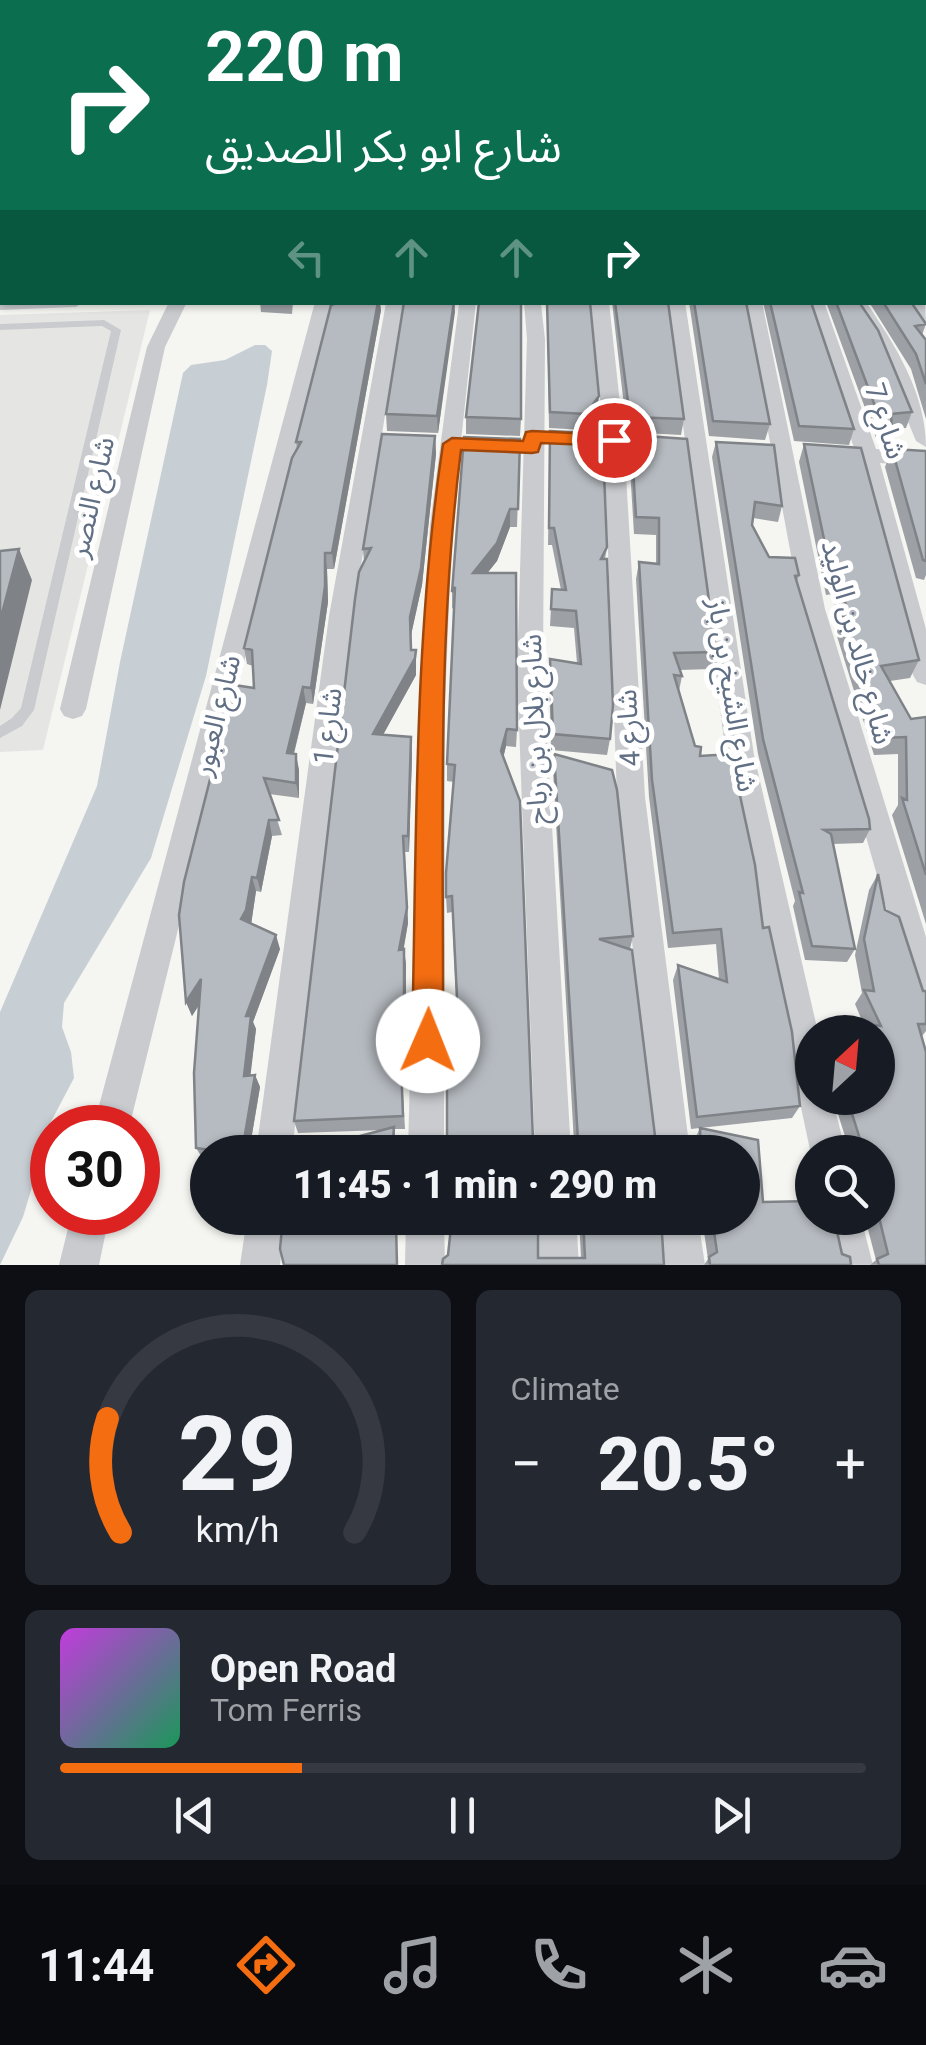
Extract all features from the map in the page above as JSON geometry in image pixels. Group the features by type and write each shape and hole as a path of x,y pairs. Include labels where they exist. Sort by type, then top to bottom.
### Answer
{"street":[{"name":"شارع النصر","path":"73,709 156,347 177,305"},
{"name":"شارع العبور","path":"116,1105 323,305"},
{"name":"شارع 1","path":"276,1135 340,616 380,442 396,305"},
{"path":"426,1135 432,706 441,526 468,305"},
{"name":"شارع بلال بن رباح","path":"532,305 536,339 530,671 552,1135"},
{"name":"شارع 4","path":"594,305 613,440 632,796 670,1135"},
{"name":"شارع الشيخ بن باز","path":"676,305 740,755 797,1015"},
{"name":"شارع خالد بن الوليد","path":"754,305 790,451 813,608 926,992"},
{"name":"شارع 7","path":"816,305 867,455 926,675"},
{"path":"859,305 885,344 926,441"},
{"path":"790,451 926,458"},
{"path":"78,1265 85,1235"},
{"path":"260,1265 264,1235"},
{"path":"424,1265 425,1235"},
{"path":"557,1235 559,1265"},
{"path":"681,1235 685,1265"},
{"path":"846,1235 853,1265"}],"lane":[{"path":"0,327 104,323 116,330 27,710 0,732"}],"shaded area":[{"path":"150,310 43,750 0,752 0,315"},
{"path":"255,345 265,345 272,351 206,676 151,858 64,1003 62,1027 71,1052 74,1078 60,1105 30,1105 30,1194 0,1265 0,1012 97,786 183,373 191,365 225,360"}],"building":[{"path":"331,305 377,305 332,553 325,553 325,586 311,688 303,687 287,753 296,754 296,783 264,778 279,820 269,820 257,878 252,877 241,919 276,935 246,1016 251,1016 244,1076 255,1075 245,1135 196,1135 194,1073 201,979 186,1002 179,915 184,882 234,685 254,688 252,650 244,648 292,458 301,442 296,442"},
{"path":"404,305 454,305 437,416 386,414"},
{"path":"479,305 521,305 521,419 466,417"},
{"path":"547,305 590,305 599,396 586,414 550,412"},
{"path":"615,305 668,305 684,419 630,417"},
{"path":"694,305 747,305 770,424 713,421"},
{"path":"771,305 812,305 854,429 799,426"},
{"path":"837,305 861,305 878,330 912,412 891,414 892,431 884,430"},
{"path":"885,305 913,305 926,324 915,326 926,340 926,384 916,354"},
{"path":"550,431 588,433 601,444 585,466 604,472 607,547 601,559 607,559 613,705 610,739 553,734 550,659 581,664 576,611 551,609 552,589 566,590 554,528 549,528"},
{"path":"382,434 435,436 421,568 410,617 411,650 416,650 415,658 373,734 411,737 408,836 403,836 407,908 399,950 404,949 404,1000 399,1000 405,1038 401,1063 403,1116 294,1121 355,599 359,572 371,548 363,549"},
{"path":"631,435 687,439 716,652 674,653 682,676 674,675 695,746 701,747 700,756 731,754 755,865 763,928 769,927 792,1032 795,1107 697,1117 678,965 727,982 721,929 673,933 652,780 639,562 659,564 659,518 636,517"},
{"path":"464,437 520,439 518,509 510,509 497,543 473,573 516,573 517,730 507,729 501,751 520,801 533,1135 447,1135 447,1041 457,997 452,896 446,897 455,765 447,764 455,587 452,592"},
{"path":"716,442 774,445 782,506 755,502 752,525 769,557 795,558 799,575 795,576 869,819 870,829 824,830 831,834 855,949 812,946 799,892 803,893 763,739"},
{"path":"804,444 861,448 919,660 881,666 911,719 926,717 926,875 902,798 907,800 906,737 882,738 843,615 849,616 838,576 832,577"},
{"path":"892,449 926,451 926,561 923,560"},
{"path":"19,549 0,621 0,551"},
{"path":"554,754 612,770 633,936 599,939 632,950 655,1135 578,1135"},
{"path":"878,874 885,910 899,917 926,991 926,1024 918,1024 926,1052 926,1265 879,1265 877,1259 888,1254 883,1235 895,1235 895,1135 859,1135 852,1115 895,1115 895,1015 876,1015 864,990 874,991 864,939"},
{"path":"394,1127 393,1135 364,1135"},
{"path":"700,1128 734,1135 700,1135"},
{"path":"760,1165 763,1202 795,1201 795,1235 838,1235 842,1254 850,1257 851,1265 710,1265 709,1257 717,1252 714,1235 760,1235"},
{"path":"281,1235 396,1235 397,1265 284,1265"},
{"path":"450,1235 538,1235 538,1258 585,1258 584,1235 662,1235 664,1265 442,1265 448,1255"}],"route":[{"path":"428,1041 432,706 441,526 452,444 532,448 532,436 614,440"}]}
